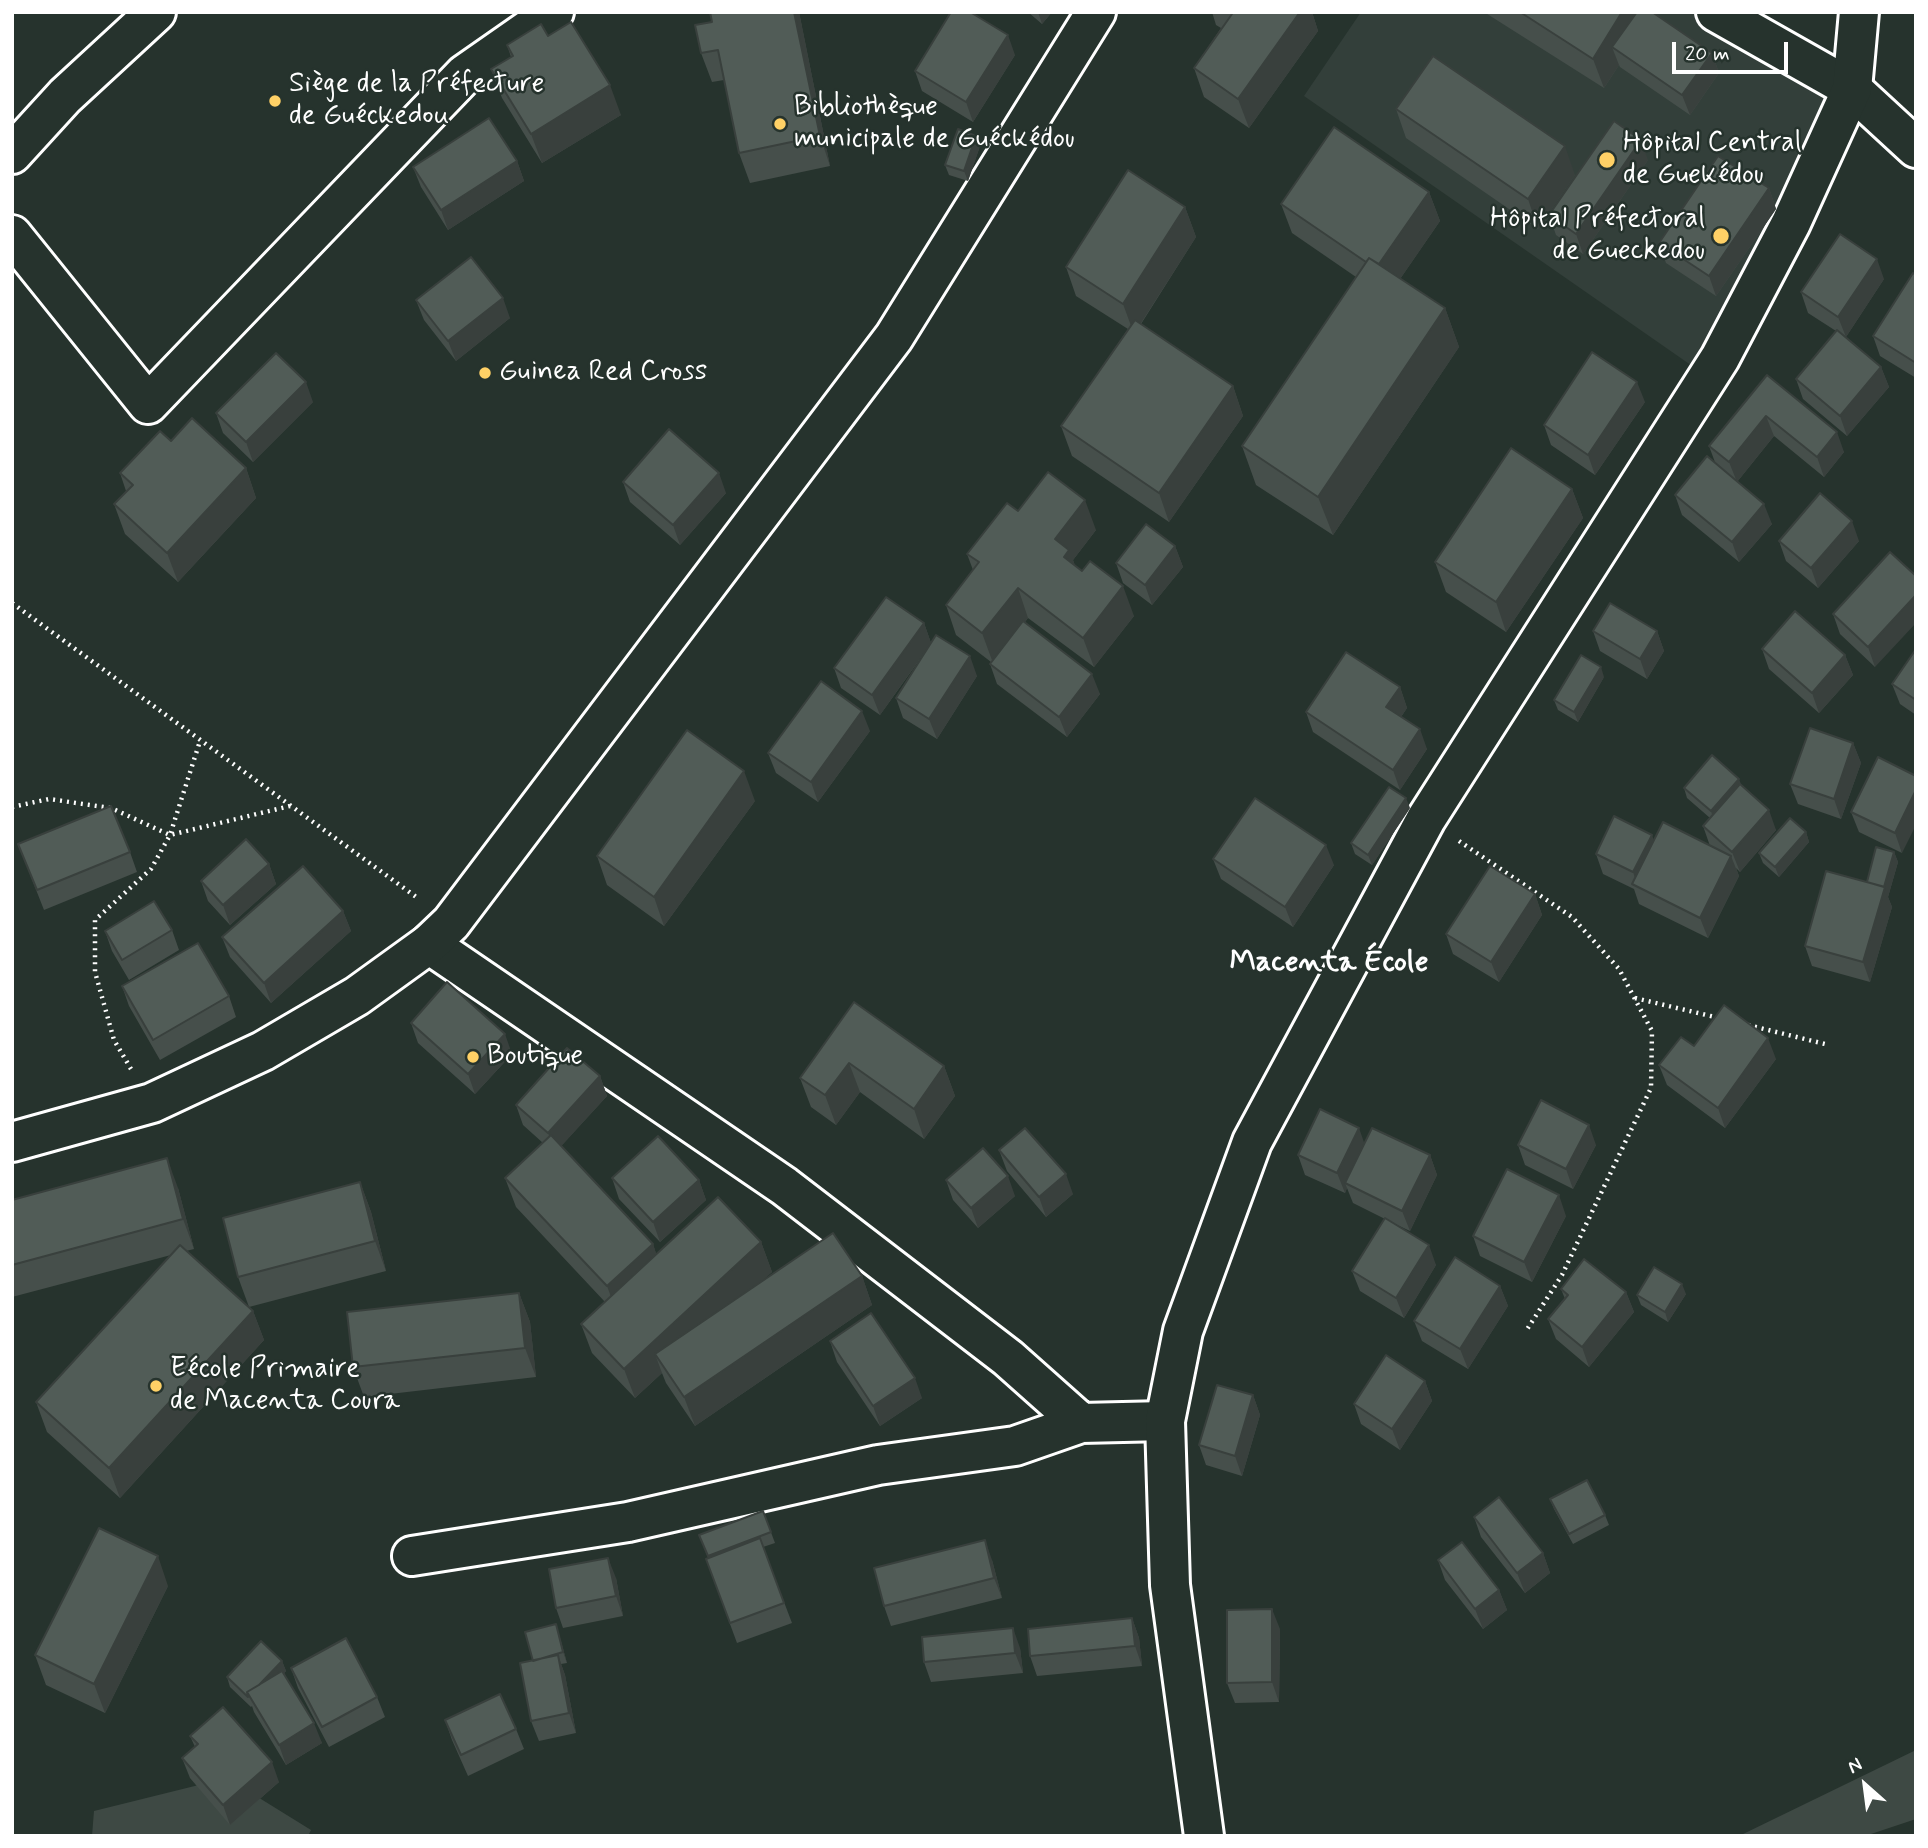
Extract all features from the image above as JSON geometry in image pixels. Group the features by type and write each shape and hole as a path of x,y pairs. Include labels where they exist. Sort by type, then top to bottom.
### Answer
{"main road":[{"path":"12,154 65,96 156,12"},
{"path":"12,235 148,404 464,74 554,12"},
{"path":"12,1142 152,1103 263,1051 357,996 440,933 894,337 1096,12"},
{"path":"1716,12 1852,89 1916,148"},
{"path":"1203,1836 1170,1585 1165,1421 1183,1331 1252,1142 1426,819 1720,358 1791,223 1852,89 1859,12"},
{"path":"440,933 784,1186 1008,1358 1081,1423"},
{"path":"412,1556 628,1522 878,1465 1015,1446 1081,1423 1165,1421"}],"path":[{"path":"12,603 290,806 440,933"},
{"path":"152,1103 114,1040 95,972 95,920 151,869 170,835 201,741"},
{"path":"12,807 50,799 111,808 170,835 290,806"},
{"path":"1426,819 1572,917 1619,969 1652,1031 1651,1088 1562,1275 1526,1331"},
{"path":"1635,998 1725,1020"},
{"path":"1738,1023 1829,1045"}],"shaded area":[{"name":"Hôpital Central de Guekédou","path":"1361,12 1716,12 1852,89 1708,377 1304,96"},
{"path":"1916,1750 1916,1819 1865,1836 1739,1836"},
{"path":"227,1778 311,1830 308,1836 92,1836 94,1811"}],"building":[{"name":"Bibliothèque municipale de Guéckédou","path":"710,12 794,12 820,136 739,153 718,50 701,53 695,25 712,22"},
{"path":"951,12 970,12 1008,35 966,102 915,71"},
{"path":"1230,12 1300,12 1238,99 1194,68 1232,14"},
{"path":"1520,12 1622,12 1593,59"},
{"path":"1637,12 1652,12 1712,53 1682,95 1612,47"},
{"path":"571,22 610,85 531,134 491,69 513,56 507,45 541,24 548,36"},
{"path":"1433,56 1565,146 1528,199 1396,109"},
{"path":"489,118 517,161 441,210 413,167"},
{"path":"1614,121 1641,140 1576,234 1549,215"},
{"path":"1334,127 1429,192 1379,264 1369,258 1366,262 1281,204"},
{"path":"958,129 976,136 964,171 945,165"},
{"name":"Hôpital Préfectoral de Gueckedou","path":"1718,156 1769,188 1709,276 1659,243"},
{"path":"1128,170 1185,207 1123,304 1066,267"},
{"path":"1840,234 1877,259 1838,317 1801,292"},
{"path":"471,257 503,298 448,341 416,300"},
{"path":"1369,258 1445,308 1318,497 1242,446"},
{"path":"1913,273 1916,275 1916,363 1873,336"},
{"path":"1135,320 1233,386 1159,493 1061,426"},
{"path":"1837,330 1881,367 1840,416 1796,379"},
{"path":"1592,352 1637,382 1588,455 1544,425"},
{"path":"276,353 306,382 246,442 216,413"},
{"path":"1767,375 1837,432 1817,457 1766,416 1729,462 1709,446"},
{"path":"192,418 246,468 167,553 114,504 133,485 120,473 160,431 171,441"},
{"path":"669,429 719,473 673,525 623,482"},
{"path":"1511,448 1572,489 1496,602 1435,562"},
{"path":"1707,456 1764,504 1732,542 1675,495"},
{"path":"1048,472 1085,500 1055,539 1069,550 1064,557 1082,571 1090,561 1123,586 1083,638 1018,588 982,633 946,605 979,562 967,554 1007,503 1018,511"},
{"path":"1820,493 1852,521 1811,568 1779,541"},
{"path":"1146,524 1175,546 1145,585 1116,563"},
{"path":"1890,552 1916,576 1916,595 1868,647 1833,614"},
{"path":"886,597 924,623 872,695 834,668"},
{"path":"1610,603 1657,631 1640,659 1593,631"},
{"path":"1795,611 1845,655 1812,693 1762,649"},
{"path":"1023,621 1092,674 1059,717 990,664"},
{"path":"936,635 970,656 929,719 896,698"},
{"path":"1916,649 1916,700 1892,684"},
{"path":"1346,652 1400,687 1386,707 1420,729 1393,770 1306,712"},
{"path":"1581,655 1601,667 1574,712 1554,700"},
{"path":"821,681 862,711 811,782 768,753"},
{"path":"1810,728 1853,743 1834,799 1790,784"},
{"path":"687,730 744,771 654,897 597,856"},
{"path":"1712,755 1739,779 1711,811 1684,788"},
{"path":"1878,757 1916,776 1916,790 1895,833 1851,812"},
{"path":"1740,784 1769,810 1732,852 1703,826"},
{"path":"1389,787 1406,798 1368,855 1351,843"},
{"path":"1255,798 1326,845 1285,907 1213,859"},
{"path":"111,806 130,852 37,890 18,844"},
{"path":"1614,816 1652,835 1633,872 1596,854"},
{"path":"1790,818 1806,832 1775,867 1759,853"},
{"path":"1663,822 1731,856 1700,918 1632,884"},
{"path":"246,839 269,864 223,905 201,881"},
{"path":"1876,847 1894,852 1884,887 1867,882"},
{"path":"303,866 343,911 264,983 222,937"},
{"path":"1490,866 1535,894 1491,962 1446,934"},
{"path":"1826,871 1885,887 1863,962 1805,946"},
{"path":"154,901 172,930 122,960 105,931"},
{"path":"198,943 229,996 153,1040 122,986"},
{"path":"447,982 505,1034 468,1074 411,1023"},
{"path":"854,1002 944,1066 914,1109 849,1063 825,1095 800,1078"},
{"path":"1724,1005 1768,1038 1718,1108 1659,1065 1681,1037 1694,1046"},
{"path":"567,1048 600,1076 548,1133 516,1105"},
{"path":"1541,1100 1589,1125 1566,1169 1518,1145"},
{"path":"1320,1109 1359,1128 1337,1173 1298,1155"},
{"path":"1025,1128 1066,1174 1039,1197 999,1150"},
{"path":"1372,1128 1430,1155 1402,1211 1345,1183"},
{"path":"551,1135 653,1244 607,1286 505,1178"},
{"path":"658,1136 699,1180 653,1222 612,1178"},
{"path":"983,1148 1008,1176 971,1208 946,1180"},
{"path":"167,1158 183,1219 12,1265 12,1200"},
{"path":"1507,1169 1559,1195 1524,1262 1473,1236"},
{"path":"360,1182 375,1241 238,1277 223,1218"},
{"path":"718,1197 761,1242 624,1369 581,1324"},
{"path":"1385,1218 1429,1245 1396,1298 1352,1271"},
{"path":"833,1233 862,1276 684,1397 655,1354"},
{"name":"Eécole Primaire de Macenta Coura","path":"180,1245 253,1311 109,1468 36,1402"},
{"path":"1455,1257 1500,1286 1460,1349 1414,1321"},
{"path":"1584,1259 1626,1292 1582,1347 1548,1319 1568,1295 1561,1289"},
{"path":"1654,1267 1682,1284 1665,1312 1637,1295"},
{"path":"519,1293 525,1348 353,1367 347,1312"},
{"path":"871,1313 915,1378 873,1406 830,1341"},
{"path":"1386,1355 1425,1381 1392,1429 1354,1404"},
{"path":"1217,1385 1253,1395 1235,1456 1199,1445"},
{"path":"1587,1480 1605,1515 1569,1534 1550,1499"},
{"path":"1499,1497 1543,1553 1517,1573 1474,1517"},
{"path":"763,1511 771,1532 708,1556 699,1535"},
{"path":"99,1528 158,1556 94,1684 35,1655"},
{"path":"760,1538 784,1603 730,1623 706,1559"},
{"path":"985,1540 994,1578 884,1606 874,1568"},
{"path":"1462,1542 1499,1590 1475,1609 1438,1560"},
{"path":"608,1558 616,1596 556,1608 549,1569"},
{"path":"1272,1609 1272,1682 1227,1683 1227,1610"},
{"path":"1132,1618 1135,1646 1030,1656 1028,1629"},
{"path":"556,1624 563,1652 533,1661 525,1632"},
{"path":"1013,1628 1015,1653 924,1662 922,1637"},
{"path":"346,1638 377,1697 322,1727 291,1668"},
{"path":"261,1641 282,1661 259,1685 247,1692 248,1697 227,1677"},
{"path":"558,1655 569,1713 531,1721 520,1663"},
{"path":"282,1671 314,1723 279,1745 247,1692"},
{"path":"500,1694 516,1729 461,1755 445,1720"},
{"path":"223,1707 272,1762 223,1805 182,1758 198,1744 190,1736"}],"place":[{"name":"Siège de la Préfecture de Guéckedou","path":"275,101"},
{"name":"Bibliothèque municipale de Guéckédou","path":"780,124"},
{"name":"Hôpital Central de Guekédou","path":"1607,160"},
{"name":"Hôpital Préfectoral de Gueckedou","path":"1721,236"},
{"name":"Guinea Red Cross","path":"485,373"},
{"name":"Boutique","path":"473,1057"},
{"name":"Eécole Primaire de Macenta Coura","path":"156,1386"}],"district":[{"name":"Macenta École","path":"1329,964"}]}
